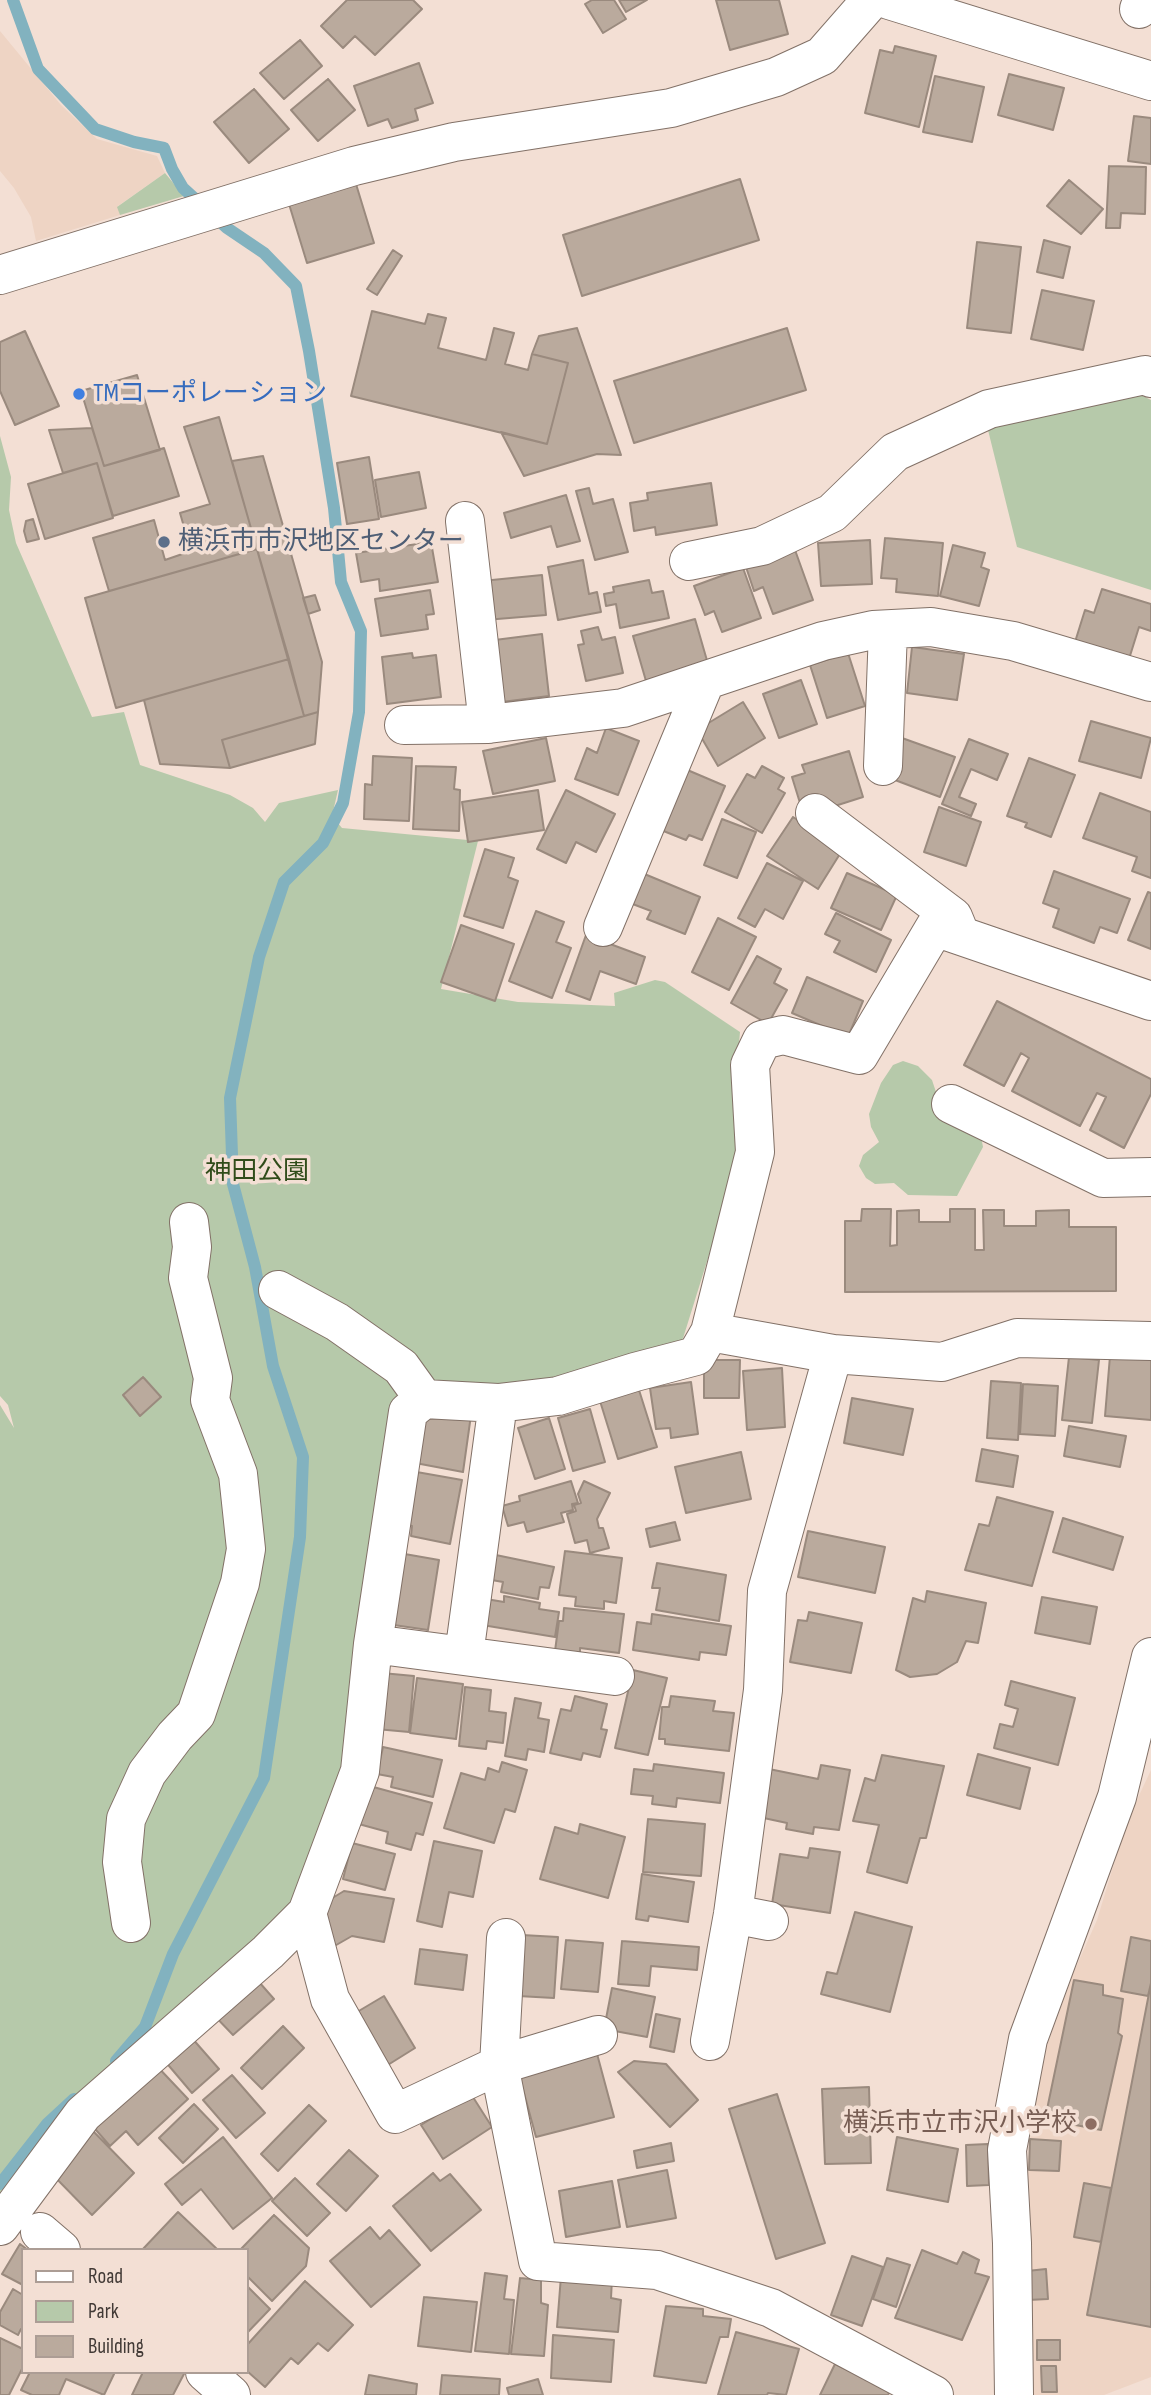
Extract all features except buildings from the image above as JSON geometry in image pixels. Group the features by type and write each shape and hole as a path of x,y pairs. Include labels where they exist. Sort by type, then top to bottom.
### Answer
{"street":[{"path":"0,275 354,166 454,142 671,108 776,77 822,56 871,0"},
{"path":"889,0 1151,81"},
{"path":"690,561 762,546 832,513 895,452 989,409 1145,375 1151,378"},
{"path":"465,521 488,724"},
{"path":"404,725 488,724 623,708 823,641 888,629 931,627 1013,641 1151,682"},
{"path":"883,765 888,629"},
{"path":"603,927 705,682"},
{"path":"815,813 953,916 960,934"},
{"path":"26,2227 83,2114 268,1952 307,1913 360,1771 373,1644 408,1412 424,1399 498,1403 558,1396 696,1356 710,1332 755,1152 750,1065 762,1040 783,1035 859,1055 935,927 1151,1001"},
{"path":"951,1104 1103,1178 1151,1177"},
{"path":"131,1923 122,1862 126,1819 147,1773 196,1714 240,1583 246,1549 239,1474 210,1400 213,1378 188,1278 192,1247 189,1222"},
{"path":"278,1290 337,1322 401,1367 424,1399"},
{"path":"710,1332 833,1354 942,1362 1017,1338 1151,1341"},
{"path":"710,2041 751,1918 767,1591 833,1354"},
{"path":"464,1655 498,1403"},
{"path":"373,1644 615,1676"},
{"path":"1014,2395 1012,2243 1007,2150 1011,2126 1028,2039 1117,1797 1151,1657"},
{"path":"307,1913 330,1999 396,2114 499,2065 598,2035"},
{"path":"506,1938 499,2065 538,2261 657,2270 771,2308 934,2395"},
{"path":"207,2374 231,2395"}],"shaded area":[{"path":"0,31 61,105 97,139 157,156 165,173 118,206 120,215 36,241 31,217 14,188 0,171"},
{"name":"横浜市立市沢小学校","path":"1151,1770 1151,2377 1104,2395 1029,2395 1027,2173 1036,2076 1073,1974 1097,1920 1127,1821"}],"green space":[{"path":"165,173 184,196 120,215 117,207"},
{"path":"1133,391 1151,400 1151,590 1017,547 987,426"},
{"name":"神田公園","path":"0,436 11,477 9,510 16,543 92,717 124,712 140,765 230,795 253,808 265,822 279,803 338,790 332,816 342,828 478,841 441,989 518,1002 615,1006 614,993 655,980 665,982 740,1032 737,1066 741,1152 680,1348 552,1386 408,1381 348,1771 298,1913 0,2219 0,1405 14,1428 8,1405 0,1396"},
{"path":"903,1061 918,1066 932,1080 943,1113 980,1131 983,1147 957,1196 908,1195 894,1183 875,1184 866,1178 859,1166 863,1155 879,1142 871,1127 869,1114 881,1083 893,1065"}],"waterway":[{"path":"13,0 38,69 95,129 134,142 164,148 183,188 227,228 264,253 296,286 334,508 341,582 361,631 359,712 343,803 323,843 284,882 259,957 230,1098 233,1184 255,1267 273,1366 303,1457 300,1537 264,1778 173,1954 145,2027 116,2061"},
{"path":"0,2184 47,2124 74,2099"}],"place":[{"name":"TMコーポレーション","path":"79,394"},
{"name":"横浜市市沢地区センター","path":"164,542"},
{"name":"横浜市立市沢小学校","path":"1091,2124"}]}
